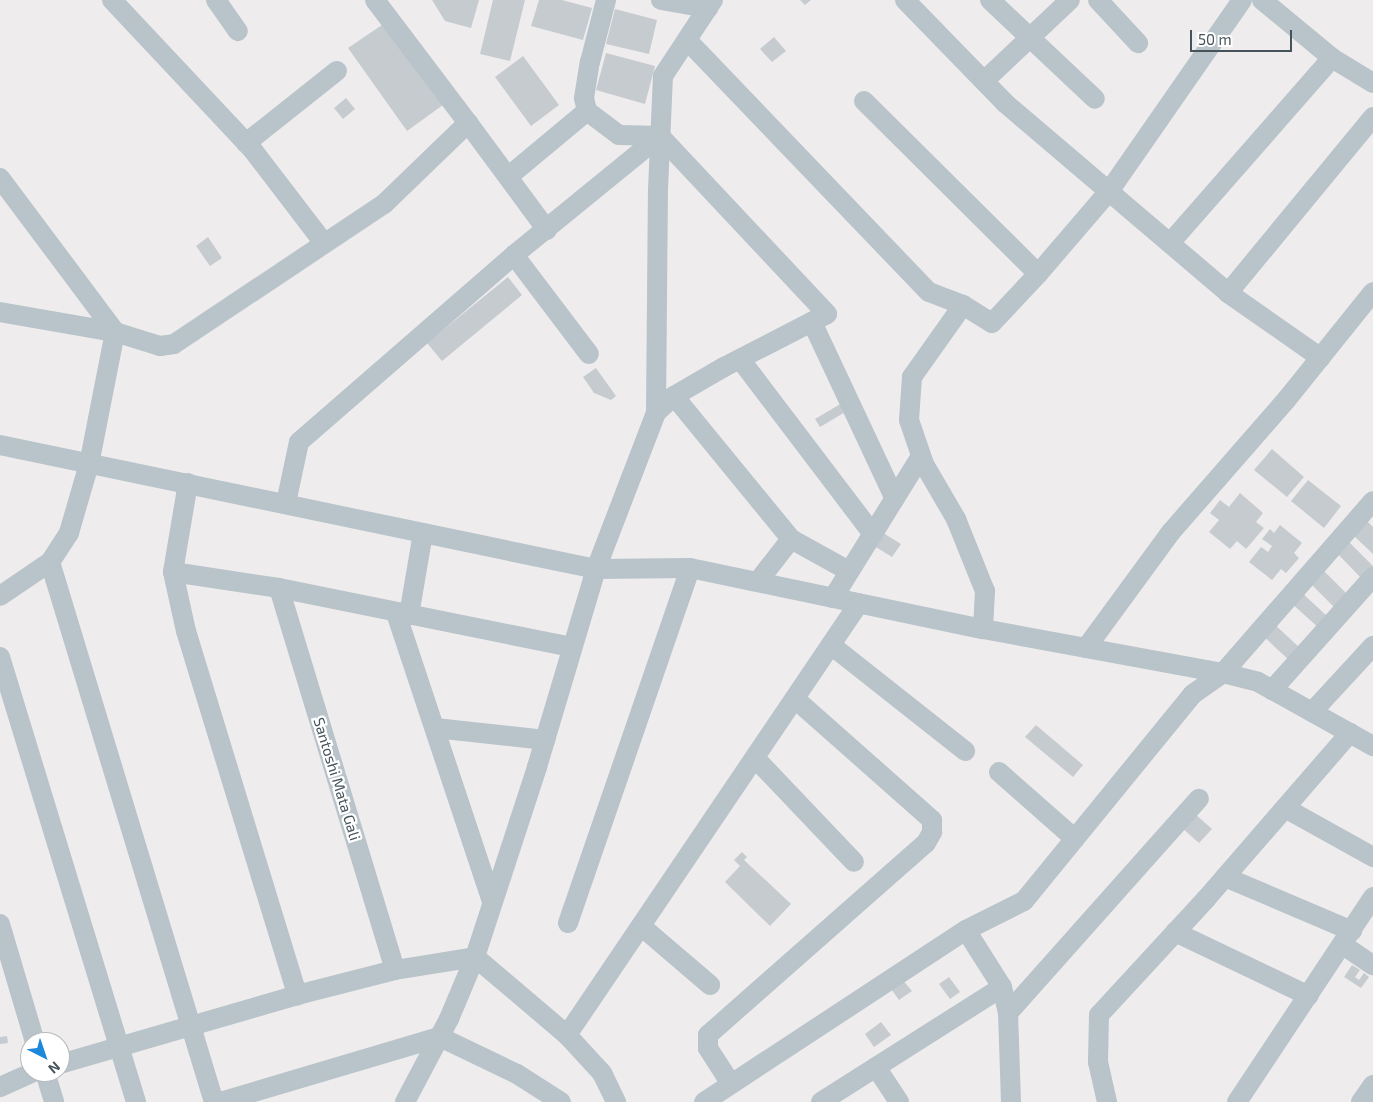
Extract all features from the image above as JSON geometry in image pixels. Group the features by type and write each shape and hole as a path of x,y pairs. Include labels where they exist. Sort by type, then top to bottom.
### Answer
{"street":[{"path":"112,0 246,143 323,242"},
{"path":"216,0 238,30"},
{"path":"375,0 509,176 547,230"},
{"path":"606,0 588,72 584,98 587,111 619,135 660,136 827,314 674,396 656,413"},
{"path":"405,1102 440,1037 474,957 545,740 596,569 656,413 660,136 663,76 710,4 661,0"},
{"path":"905,0 1005,103 1110,190 1228,292 1321,358"},
{"path":"990,0 1028,38 1095,99"},
{"path":"984,81 1070,0"},
{"path":"1098,0 1138,43"},
{"path":"687,40 928,292 963,305 992,323 1038,274 1110,190 1242,0"},
{"path":"1262,0 1332,58 1372,79"},
{"path":"1170,243 1332,58"},
{"path":"246,143 337,70"},
{"path":"864,101 1038,274"},
{"path":"509,176 587,111"},
{"path":"1228,292 1373,117"},
{"path":"0,312 115,332 160,346 191,334 323,242 384,204 468,123"},
{"path":"286,503 299,442 514,255 660,136"},
{"path":"0,178 115,332 89,464 69,533 50,562 0,596"},
{"path":"514,255 589,354"},
{"path":"1086,648 1171,532 1321,358 1373,292"},
{"path":"963,305 912,377 909,420 921,456 956,519 985,591 983,629"},
{"path":"812,322 895,499"},
{"path":"740,359 873,534"},
{"path":"674,396 791,538 849,571"},
{"path":"0,445 596,569 690,568 759,580 833,598 983,629 1223,673 1258,682 1373,746"},
{"path":"833,598 921,456"},
{"path":"188,483 173,572 188,640 297,995"},
{"path":"704,1102 966,930 1024,902 1193,694 1223,673 1373,501"},
{"path":"423,533 403,614 434,728 492,901"},
{"path":"759,580 791,538"},
{"path":"50,562 214,1102"},
{"path":"568,923 690,568"},
{"path":"173,572 279,588 572,647"},
{"path":"1272,690 1373,577"},
{"name":"Santoshi Mata Gali","path":"279,588 395,970"},
{"path":"567,1035 756,759 859,603"},
{"path":"831,645 965,751"},
{"path":"1312,712 1373,646"},
{"path":"0,657 136,1102"},
{"path":"731,1084 708,1048 708,1035 926,842 932,832 932,820 926,814 795,699"},
{"path":"434,728 545,740"},
{"path":"1107,1102 1098,1062 1099,1015 1225,877 1350,733"},
{"path":"756,759 854,862"},
{"path":"999,772 1075,839"},
{"path":"1008,1013 1199,799"},
{"path":"1285,808 1373,857"},
{"path":"1225,877 1347,938 1373,965"},
{"path":"1237,1102 1373,897"},
{"path":"0,924 33,1032"},
{"path":"641,926 710,985"},
{"path":"966,930 1002,987 1008,1013 1011,1102"},
{"path":"1175,932 1308,996"},
{"path":"70,1061 297,995 395,970 474,957 567,1035 602,1073 616,1102"},
{"path":"821,1102 1002,987"},
{"path":"220,1102 440,1037 556,1100"},
{"path":"876,1067 899,1102"},
{"path":"0,1087 20,1078"},
{"path":"48,1082 54,1102"},
{"path":"1361,1102 1373,1084"}],"building":[{"path":"432,0 479,0 471,28 445,21"},
{"path":"493,0 525,0 510,61 480,54"},
{"path":"539,0 562,0 592,8 583,40 531,26"},
{"path":"800,0 811,0 805,5"},
{"path":"615,9 657,20 649,54 606,44"},
{"path":"385,23 443,105 407,131 348,48"},
{"path":"774,37 786,51 772,62 760,49"},
{"path":"606,53 655,66 645,104 596,90"},
{"path":"523,56 559,105 531,126 495,77"},
{"path":"346,98 355,109 343,119 334,108"},
{"path":"208,237 222,258 210,266 196,246"},
{"path":"508,277 522,295 442,361 427,343"},
{"path":"596,368 616,396 611,400 594,393 583,377"},
{"path":"842,403 847,411 820,427 815,419"},
{"path":"1272,449 1304,477 1287,497 1254,470"},
{"path":"1308,480 1341,506 1324,528 1291,501"},
{"path":"1240,493 1263,513 1256,522 1264,528 1246,549 1237,541 1230,549 1209,532 1219,520 1210,513 1220,500 1229,507"},
{"path":"1366,520 1373,527 1373,554 1352,534"},
{"path":"1280,525 1302,543 1294,553 1299,558 1286,573 1281,569 1272,580 1249,562 1261,547 1268,552 1272,546 1262,539 1270,529 1274,533"},
{"path":"880,531 901,544 892,557 871,544"},
{"path":"1347,540 1373,566 1363,580 1335,551"},
{"path":"1322,569 1349,596 1336,609 1309,582"},
{"path":"1300,591 1327,616 1320,629 1290,602"},
{"path":"1272,622 1301,649 1290,661 1261,634"},
{"path":"1036,725 1083,765 1073,777 1025,737"},
{"path":"1194,813 1212,829 1199,843 1181,827"},
{"path":"742,852 747,857 744,860 791,904 770,926 725,882 740,866 734,860"},
{"path":"1352,965 1360,970 1355,977 1359,980 1364,973 1369,977 1361,988 1344,977"},
{"path":"900,977 912,991 899,1000 889,986"},
{"path":"949,977 960,992 950,999 939,984"},
{"path":"881,1022 891,1035 874,1047 865,1034"},
{"path":"7,1036 8,1043 0,1044 0,1037"}]}
